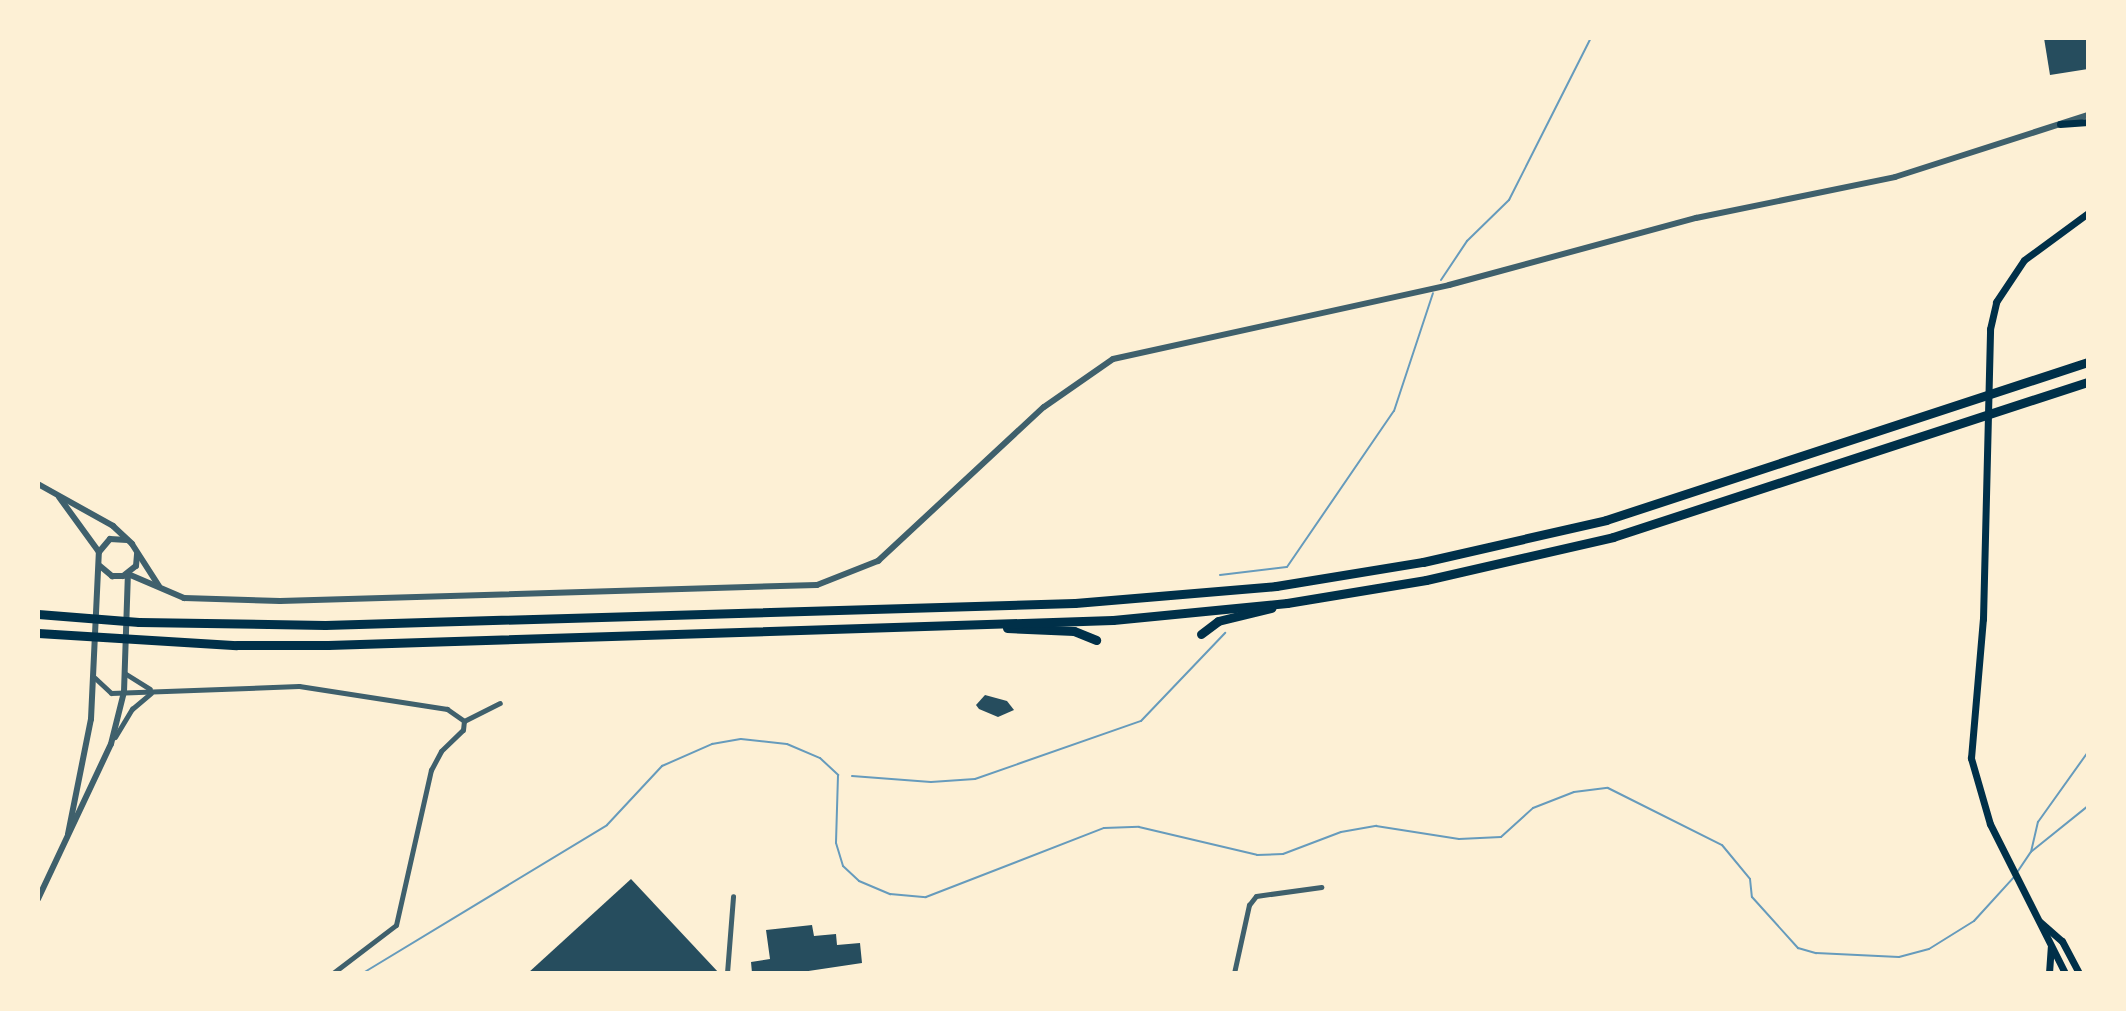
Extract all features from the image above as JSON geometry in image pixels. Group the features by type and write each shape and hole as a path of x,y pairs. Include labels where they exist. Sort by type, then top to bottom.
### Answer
{"highway":[{"path":"38,614 170,624 325,625 1075,603 1276,586 1466,553 1606,520 2088,362"},
{"path":"38,633 313,645 1128,619 1287,603 1426,580 1613,537 2088,382"},
{"path":"1201,634 1218,621 1287,603"},
{"path":"984,624 1074,631 1096,640"}],"main road":[{"path":"2060,124 2088,122"},
{"path":"2065,973 1977,794 1971,758 1989,442 1990,329 2004,282 2024,260 2088,213"},
{"path":"2039,921 2056,932 2079,973"},
{"path":"2049,973 2051,945"}],"street":[{"path":"133,582 159,586 184,598 303,601 817,585 878,561 1044,407 1113,359 1449,285 1709,215 1895,177 2088,115"},
{"path":"38,484 102,517 136,549 159,586"},
{"path":"48,488 69,506 99,552 100,566 96,670 84,768 65,846"},
{"path":"99,552 110,539 127,540"},
{"path":"100,566 112,576 128,574 138,561 136,549"},
{"path":"111,744 124,692 129,597 133,582 128,574"},
{"path":"126,670 137,685 155,691"},
{"path":"95,678 111,693 299,686 447,709 464,721"},
{"path":"38,899 111,744 132,709 155,691"},
{"path":"464,721 500,703"},
{"path":"333,973 396,925 431,770 441,751 463,730 464,721"},
{"path":"1234,973 1249,905 1256,896 1321,887"},
{"path":"727,973 733,896"}],"building":[{"path":"2044,38 2088,38 2088,69 2050,75"},
{"path":"985,695 1007,701 1014,710 998,717 979,709 976,705"},
{"path":"631,879 719,973 528,973"},
{"path":"812,925 814,936 836,934 837,945 860,943 862,963 795,973 752,973 751,962 770,959 766,930"}],"waterway":[{"path":"1441,280 1467,241 1509,200 1591,38"},
{"path":"1220,575 1287,567 1394,411 1433,293"},
{"path":"852,776 931,782 975,779 1141,721 1225,633"},
{"path":"363,973 607,825 662,766 712,744 741,739 787,744 820,758 838,775 836,843 843,866 859,881 890,894 926,897 1104,828 1139,827 1257,855 1283,854 1341,832 1376,826 1459,839 1501,837 1533,808 1574,792 1608,788 1722,845 1750,879 1752,897 1798,948 1816,953 1899,957 1929,949 1974,921 2014,877"},
{"path":"2018,871 2031,852 2038,822 2088,752"},
{"path":"2032,851 2088,806"}]}
